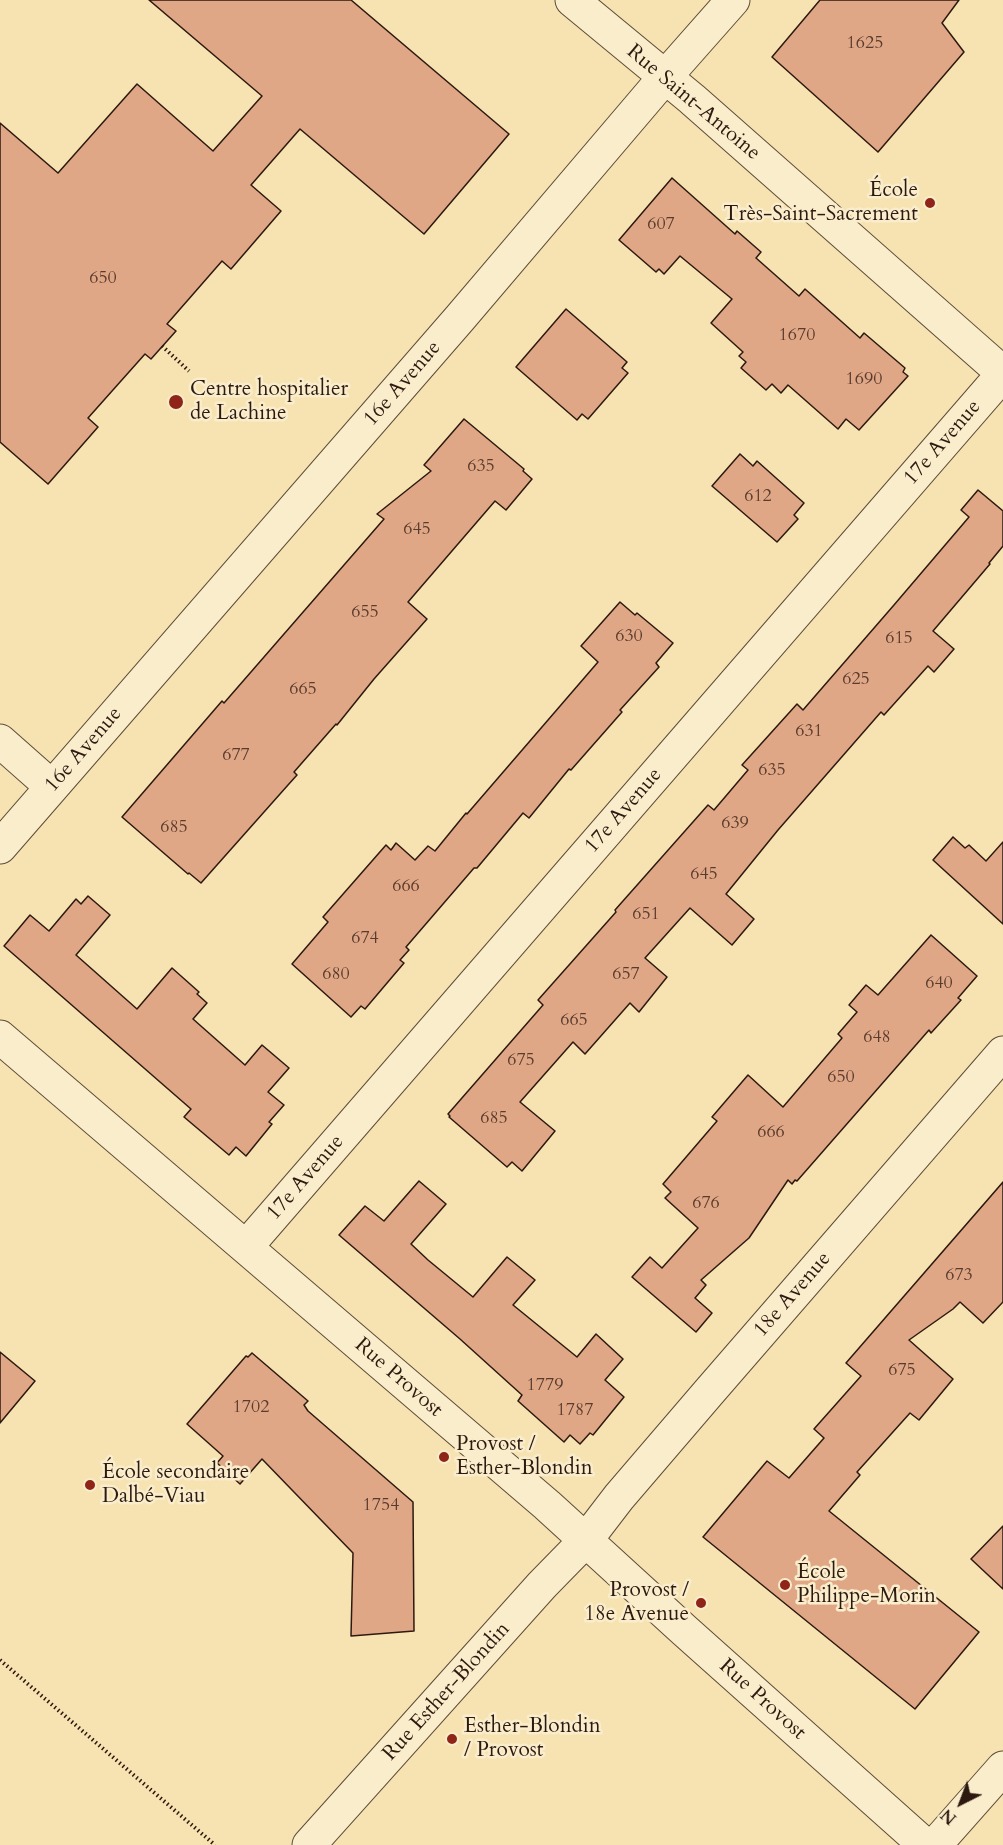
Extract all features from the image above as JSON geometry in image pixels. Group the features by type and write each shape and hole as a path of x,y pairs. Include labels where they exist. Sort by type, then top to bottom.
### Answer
{"street":[{"name":"Rue Saint-Antoine","path":"572,0 665,77 1003,374"},
{"name":"16e Avenue","path":"0,847 733,0"},
{"name":"17e Avenue","path":"246,1247 1003,374"},
{"path":"0,741 52,787"},
{"name":"Rue Provost","path":"0,1036 547,1505 925,1845"},
{"name":"18e Avenue","path":"586,1540 619,1497 1003,1053"},
{"name":"Rue Esther-Blondin","path":"309,1845 542,1585 586,1540"},
{"path":"935,1845 1003,1768"}],"path":[{"path":"162,346 189,371"},
{"path":"0,1660 215,1845"}],"building":[{"path":"149,0 351,0 509,134 424,234 300,129 251,185 281,211 231,269 222,261 167,324 176,331 151,359 145,354 88,418 98,427 48,484 0,442 0,123 58,173 137,84 213,151 262,96"},
{"path":"820,0 959,0 942,23 964,52 878,152 772,57"},
{"path":"672,178 735,234 737,231 761,252 756,258 799,296 805,289 860,338 864,333 905,368 903,372 908,376 859,430 846,419 838,429 788,385 781,393 772,384 766,390 741,368 746,362 739,356 743,352 711,323 732,299 680,256 664,274 659,269 656,272 619,240"},
{"path":"566,309 627,362 622,368 628,373 588,419 582,414 577,420 516,367"},
{"path":"464,419 524,469 523,471 532,479 506,510 495,501 408,602 427,619 294,772 297,775 201,883 122,817 384,519 377,514 431,471 424,465"},
{"path":"740,454 753,466 757,461 804,503 794,515 798,519 777,542 712,486"},
{"path":"978,490 1003,511 1003,546 933,631 954,649 934,672 928,666 884,715 881,712 778,830 726,894 754,919 732,945 690,908 645,958 667,977 639,1012 630,1003 585,1054 573,1042 520,1102 555,1131 522,1171 512,1162 507,1167 448,1114 543,1005 538,1000 616,912 615,910 708,805 714,810 748,770 742,765 797,704 803,710 969,517 961,510"},
{"path":"620,602 673,643 656,663 659,667 529,818 523,813 477,868 474,868 406,947 409,950 400,960 404,963 365,1009 361,1006 351,1017 292,964 328,922 323,917 386,845 391,850 396,843 415,860 428,846 435,851 598,662 581,646"},
{"path":"953,837 965,848 969,845 986,861 1003,842 1003,924 933,860"},
{"path":"88,896 110,915 76,955 137,1009 172,968 199,992 197,994 207,1003 193,1019 245,1065 262,1045 289,1068 268,1092 284,1105 269,1122 272,1124 246,1156 236,1147 229,1155 184,1117 191,1109 4,946 30,915 49,931 76,899 81,904"},
{"path":"931,935 977,976 958,998 961,1000 931,1033 929,1030 797,1181 795,1180 792,1184 788,1180 749,1238 701,1280 706,1285 695,1298 712,1313 696,1332 632,1277 650,1257 662,1268 698,1228 665,1198 671,1192 663,1184 717,1121 712,1117 748,1075 783,1107 842,1038 838,1034 857,1012 849,1005 866,985 878,995"},
{"path":"419,1181 446,1204 411,1244 428,1260 473,1297 507,1257 535,1280 513,1305 577,1357 596,1334 623,1359 605,1380 624,1397 593,1435 590,1433 580,1444 570,1435 564,1442 518,1401 522,1395 339,1235 365,1206 384,1221"},
{"path":"1003,1182 1003,1302 983,1323 960,1302 909,1340 953,1379 919,1420 910,1413 857,1472 860,1475 829,1511 979,1632 915,1709 703,1537 767,1461 789,1478 824,1438 814,1429 861,1376 846,1363"},
{"path":"0,1352 35,1381 0,1423"},
{"path":"252,1353 308,1401 304,1405 308,1411 413,1502 414,1631 351,1636 353,1553 262,1459 240,1484 217,1463 223,1456 187,1424 246,1356"},
{"path":"1003,1526 1003,1589 971,1559"}],"place":[{"name":"École Très-Saint-Sacrement","path":"930,203"},
{"name":"Centre hospitalier de Lachine","path":"176,402"},
{"name":"Provost / Esther-Blondin","path":"444,1457"},
{"name":"École secondaire Dalbé-Viau","path":"90,1485"},
{"name":"École Philippe-Morin","path":"785,1585"},
{"name":"Provost / 18e Avenue","path":"701,1603"},
{"name":"Esther-Blondin / Provost","path":"452,1739"}]}
